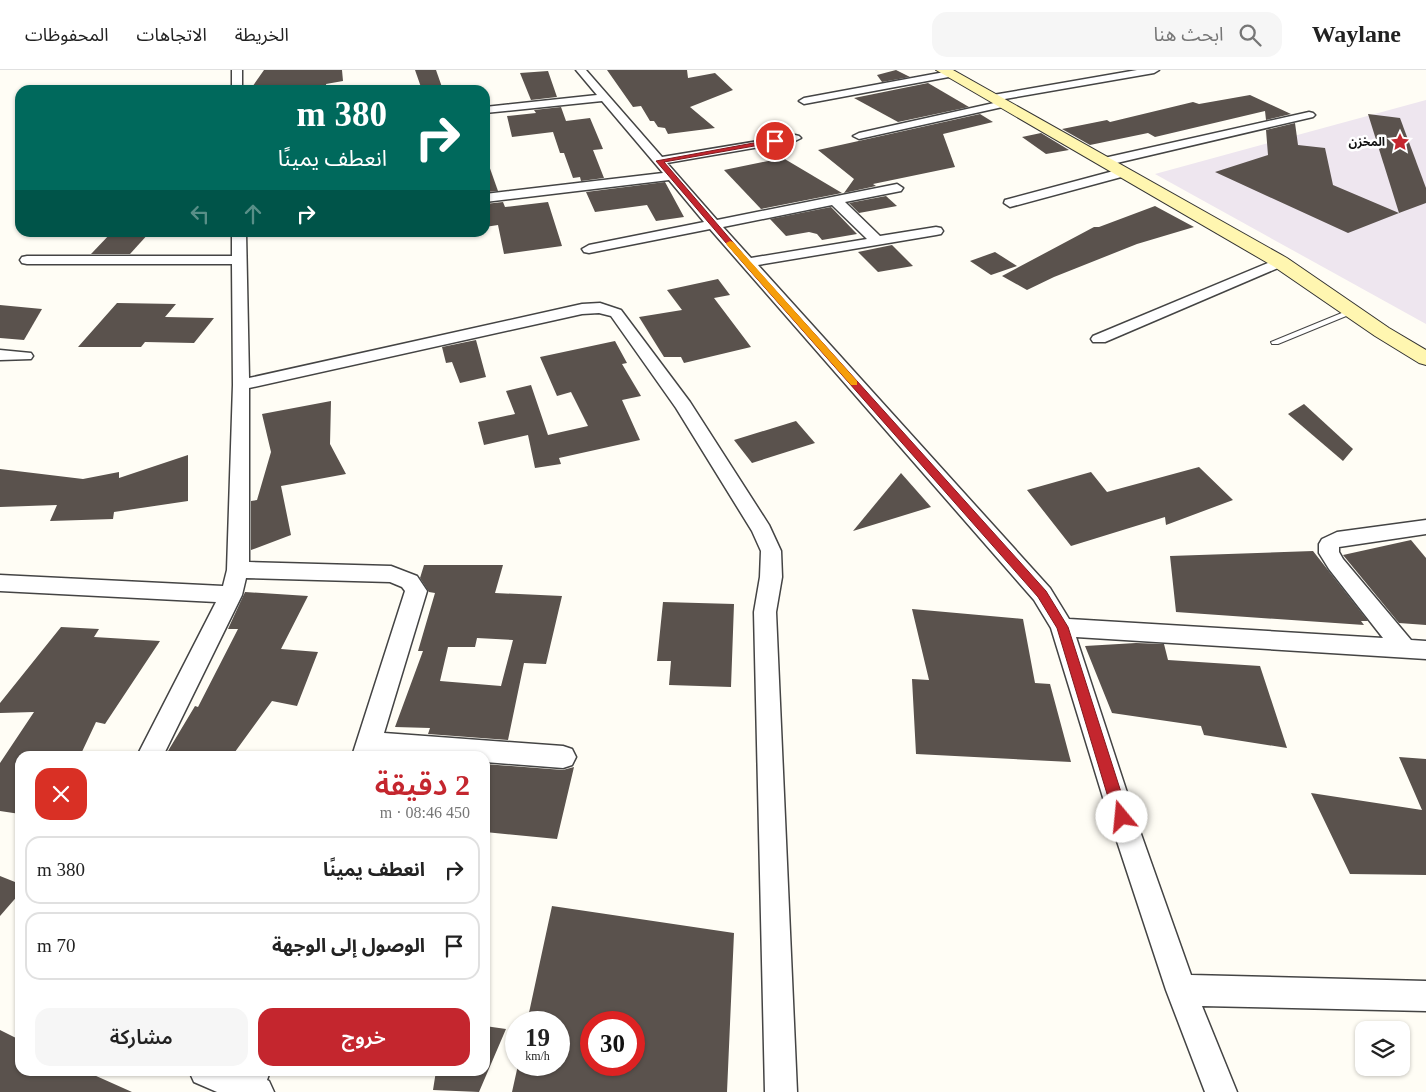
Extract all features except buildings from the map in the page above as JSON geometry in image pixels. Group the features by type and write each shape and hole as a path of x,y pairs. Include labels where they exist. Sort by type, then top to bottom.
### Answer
{"street":[{"path":"237,70 237,85"},
{"path":"581,70 747,263 1042,594 1062,627 1122,817 1180,990 1221,1092"},
{"path":"858,136 998,101 1154,70"},
{"path":"804,101 947,72 1280,262 1426,360"},
{"path":"490,109 606,97"},
{"path":"1104,162 1309,115"},
{"path":"490,197 665,169 794,138"},
{"path":"1010,203 1122,173"},
{"path":"589,249 897,188"},
{"path":"836,200 877,241"},
{"path":"747,263 936,231"},
{"path":"153,751 231,595 238,570 241,385 239,237"},
{"path":"27,260 239,260"},
{"path":"1099,339 1280,262"},
{"path":"241,385 582,309 600,308 616,313 684,406 762,530 771,551 771,577 765,612 781,1092"},
{"path":"0,355 25,356"},
{"path":"1415,649 1336,564 1329,552 1329,544 1337,539 1426,527"},
{"path":"238,570 391,574 408,580 415,586 416,591 367,750 395,751"},
{"path":"0,583 231,595"},
{"path":"1062,627 1415,649"},
{"path":"490,754 563,757"},
{"path":"1180,990 1426,996"},
{"path":"223,1076 253,1084"}],"lane":[{"path":"1275,342 1352,312"}],"shaded area":[{"path":"1426,100 1426,324 1155,174"}],"slow traffic":[{"path":"730,243 854,383"}],"place":[{"name":"المخزن","path":"1400,142"}],"route":[{"path":"775,141 659,161 747,263 1042,594 1062,627 1122,817"}]}
